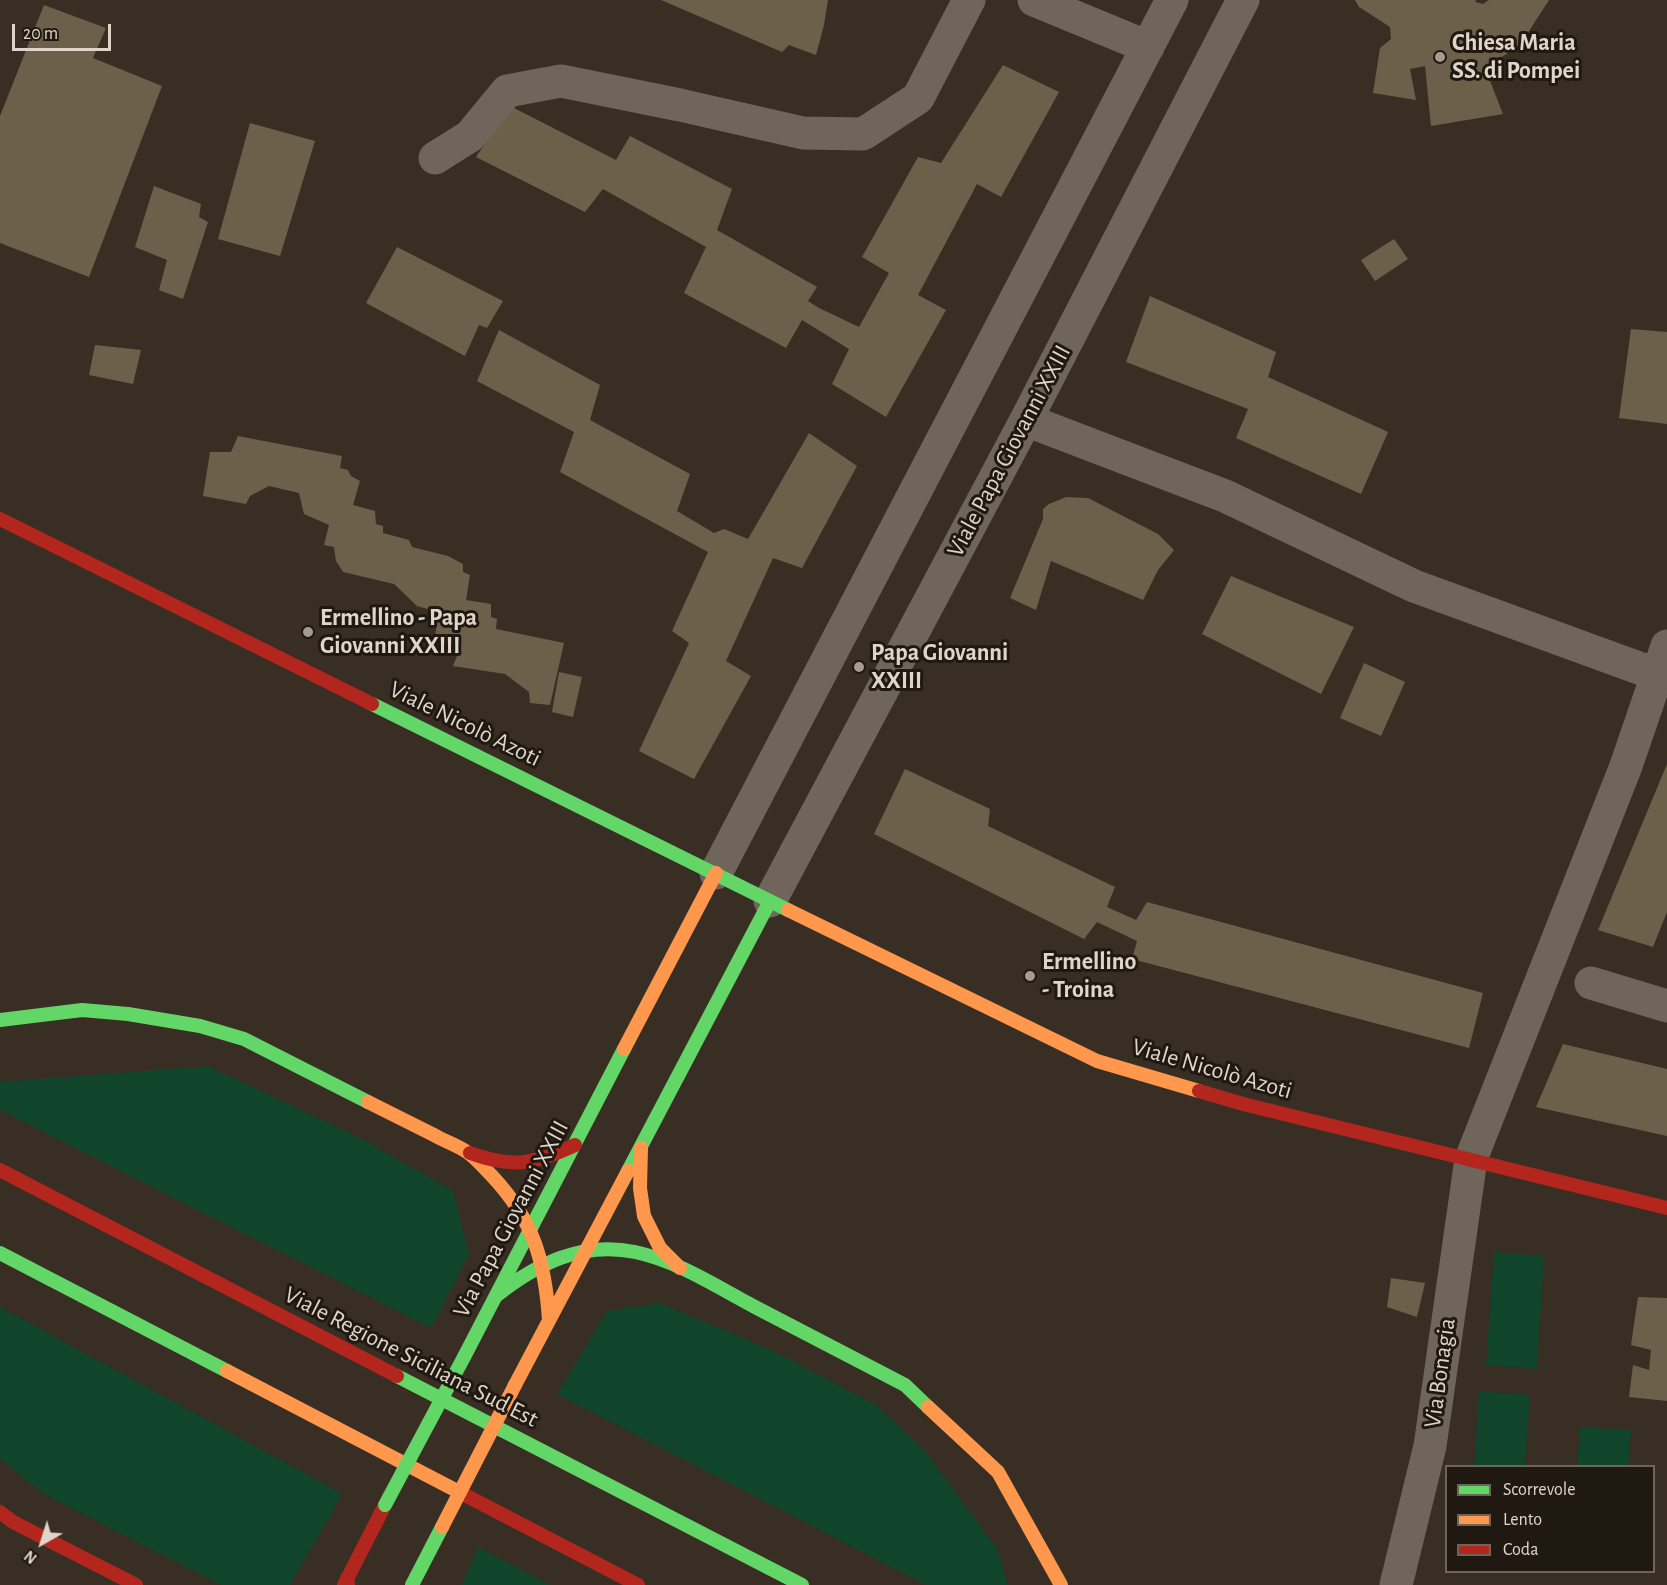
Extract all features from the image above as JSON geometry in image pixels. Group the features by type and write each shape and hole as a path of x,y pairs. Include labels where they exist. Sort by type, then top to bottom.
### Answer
{"main road":[{"name":"Viale Nicolò Azoti","path":"0,519 770,901 1097,1060 1243,1104 1667,1208"},
{"name":"Via Papa Giovanni XXIII","path":"346,1583 717,873"},
{"path":"412,1585 770,901"},
{"path":"0,1020 82,1010 128,1014 200,1026 244,1039 467,1152 498,1162 524,1163 548,1158 575,1145"},
{"path":"640,1148 640,1188 644,1216 660,1248 682,1269"},
{"path":"467,1152 509,1193 531,1229 543,1264 549,1296 549,1320"},
{"name":"Viale Regione Siciliana Sud Est","path":"0,1170 802,1585"},
{"path":"496,1296 520,1277 543,1264 586,1252 606,1250 633,1252 682,1269 904,1385 998,1472 1061,1585"},
{"path":"0,1253 638,1585"},
{"path":"0,1512 13,1522 136,1585"}],"street":[{"path":"435,158 470,136 507,91 561,81 803,133 863,134 918,98 969,0"},
{"path":"1034,0 1148,47"},
{"path":"717,873 1172,0"},
{"name":"Viale Papa Giovanni XXIII","path":"770,901 1026,420 1243,0"},
{"path":"1026,420 1225,496 1414,586 1662,661"},
{"name":"Via Bonagia","path":"1396,1585 1430,1446 1471,1159 1626,766 1662,661"},
{"path":"1591,983 1665,1000"}],"green space":[{"path":"208,1066 362,1139 453,1191 469,1254 431,1328 0,1110 0,1082"},
{"path":"1494,1252 1544,1256 1537,1369 1486,1365"},
{"path":"660,1303 773,1351 876,1405 925,1451 997,1549 1008,1585 926,1585 557,1394 607,1311"},
{"path":"0,1307 341,1493 290,1585 221,1585 42,1493 0,1459"},
{"path":"1479,1391 1530,1395 1525,1465 1474,1465"},
{"path":"1580,1427 1631,1430 1628,1465 1577,1465"},
{"path":"478,1547 550,1585 462,1585"}],"building":[{"path":"661,0 828,0 816,55 789,45 782,52"},
{"name":"Chiesa Maria SS. di Pompei","path":"1355,0 1476,0 1475,2 1483,4 1489,0 1549,0 1520,45 1485,68 1503,114 1431,126 1425,66 1410,69 1416,100 1373,93 1380,48 1391,39 1390,27 1359,7"},
{"path":"44,5 106,28 93,58 162,86 89,277 0,243 0,116"},
{"path":"1003,65 1059,92 1001,197 977,184 918,295 946,310 886,417 832,384 849,349 802,320 786,348 684,293 706,247 603,189 585,212 476,157 510,106 616,160 630,136 732,189 717,230 817,287 808,301 859,327 889,273 862,257 918,157 941,163"},
{"path":"250,123 315,141 280,256 218,239"},
{"path":"154,186 201,204 199,217 208,222 183,299 159,290 167,260 135,247"},
{"path":"1394,239 1408,259 1375,281 1361,260"},
{"path":"397,247 503,301 487,328 479,325 465,356 366,303"},
{"path":"1150,296 1276,352 1268,377 1388,432 1361,494 1236,438 1248,409 1126,362"},
{"path":"1631,329 1667,332 1667,424 1619,418"},
{"path":"499,330 600,385 590,420 690,474 677,511 714,533 724,529 748,539 809,433 857,466 802,568 773,558 726,661 751,676 694,779 639,751 689,643 672,631 708,552 560,472 574,432 477,381"},
{"path":"95,345 141,350 133,384 89,375"},
{"path":"238,436 342,456 340,468 348,470 351,476 360,481 353,505 375,511 376,524 383,526 383,533 409,540 412,547 448,556 463,564 463,572 470,575 466,600 491,604 491,617 497,619 496,629 564,643 550,705 530,703 529,692 505,674 453,666 457,656 445,650 445,642 435,638 438,612 417,606 394,584 343,572 336,561 334,547 324,545 329,525 304,514 299,493 269,486 250,496 246,504 203,496 210,452 231,452"},
{"path":"1066,497 1088,498 1158,534 1174,550 1158,570 1143,600 1051,561 1036,610 1010,598 1043,519 1043,509"},
{"path":"1231,576 1354,627 1321,694 1202,634"},
{"path":"1364,663 1405,682 1381,736 1340,718"},
{"path":"559,672 582,677 573,717 552,712"},
{"path":"1667,764 1667,912 1653,947 1598,930"},
{"path":"905,769 990,809 988,826 1115,887 1107,907 1136,920 1147,902 1483,993 1469,1048 1132,959 1137,941 1097,922 1084,939 874,834"},
{"path":"1563,1044 1667,1069 1667,1136 1536,1107"},
{"path":"1391,1278 1425,1283 1417,1317 1387,1307"},
{"path":"1638,1297 1667,1298 1667,1401 1629,1397 1633,1365 1649,1370 1651,1350 1631,1345"}],"traffic: fast":[{"path":"372,704 788,910"},
{"path":"628,1171 770,901"},
{"path":"0,1020 82,1010 128,1014 200,1026 244,1039 368,1102"},
{"path":"464,1357 624,1049"},
{"path":"496,1296 511,1284 544,1265 578,1253 615,1249 651,1256 697,1275 905,1385 928,1407"},
{"path":"0,1253 227,1371"},
{"path":"385,1505 464,1357"},
{"path":"397,1376 802,1585"},
{"path":"412,1585 442,1527"}],"traffic: slow":[{"path":"624,1049 716,873"},
{"path":"788,910 1097,1061 1199,1091"},
{"path":"368,1102 467,1152 507,1193 528,1226 535,1243 544,1279 549,1320"},
{"path":"641,1148 640,1188 644,1216 660,1248 680,1268"},
{"path":"515,1385 628,1171"},
{"path":"227,1371 461,1493"},
{"path":"442,1527 515,1385"},
{"path":"928,1407 998,1472 1061,1585"}],"traffic: jam":[{"path":"0,519 372,704"},
{"path":"1199,1091 1243,1104 1667,1208"},
{"path":"470,1153 511,1163 547,1157 575,1145"},
{"path":"0,1170 397,1376"},
{"path":"461,1493 638,1585"},
{"path":"344,1585 385,1505"},
{"path":"0,1512 13,1522 136,1585"},
{"path":"347,1578 348,1585"}],"place":[{"name":"Chiesa Maria SS. di Pompei","path":"1440,57"},
{"name":"Ermellino - Papa Giovanni XXIII","path":"308,632"},
{"name":"Papa Giovanni XXIII","path":"859,667"},
{"name":"Ermellino - Troina","path":"1030,976"}]}
